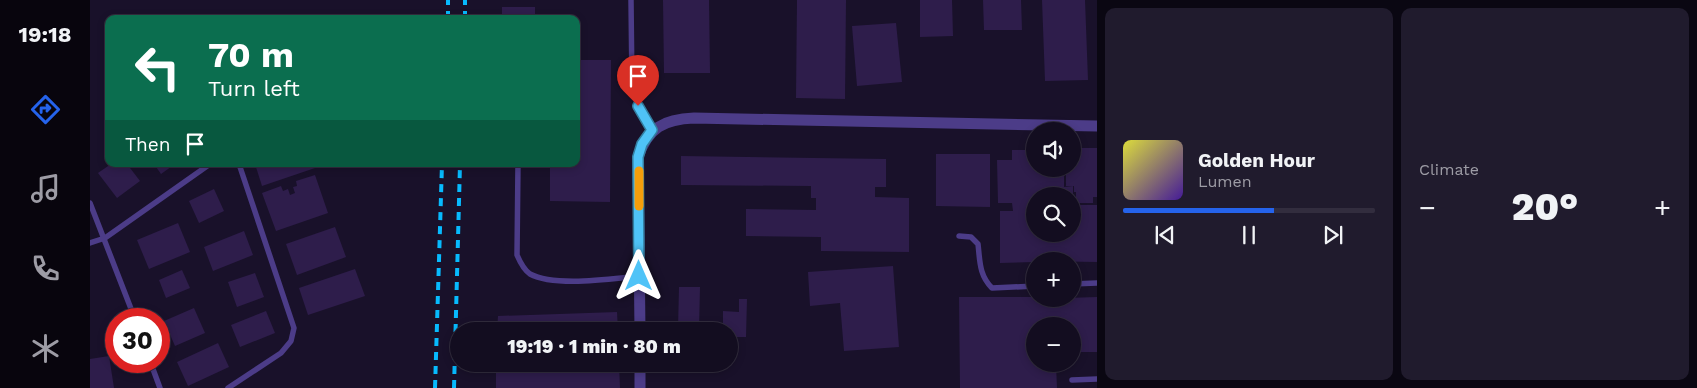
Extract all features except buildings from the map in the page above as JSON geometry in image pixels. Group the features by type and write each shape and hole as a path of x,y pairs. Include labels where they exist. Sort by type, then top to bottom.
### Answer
{"street":[{"path":"640,322 638,157 642,144 652,130 666,122 679,118 694,118 1097,126"},
{"path":"640,372 640,388"}],"lane":[{"path":"631,0 632,87 638,106 652,130"},
{"path":"90,243 105,238 206,167"},
{"path":"228,388 282,353 291,341 294,328 239,167"},
{"path":"518,167 517,255 528,273 543,279 589,281 639,276"},
{"path":"90,203 131,308"},
{"path":"959,236 971,237 978,244 981,273 992,288 1026,286"},
{"path":"1081,284 1097,283"},
{"path":"154,373 160,388"},
{"path":"1072,380 1097,380"}],"railway":[{"path":"448,0 448,15"},
{"path":"465,0 465,15"},
{"path":"435,388 442,167"},
{"path":"454,388 460,167"}],"slow traffic":[{"path":"639,171 639,206"}],"route":[{"path":"638,106 652,130 642,144 638,157 639,276"}]}
